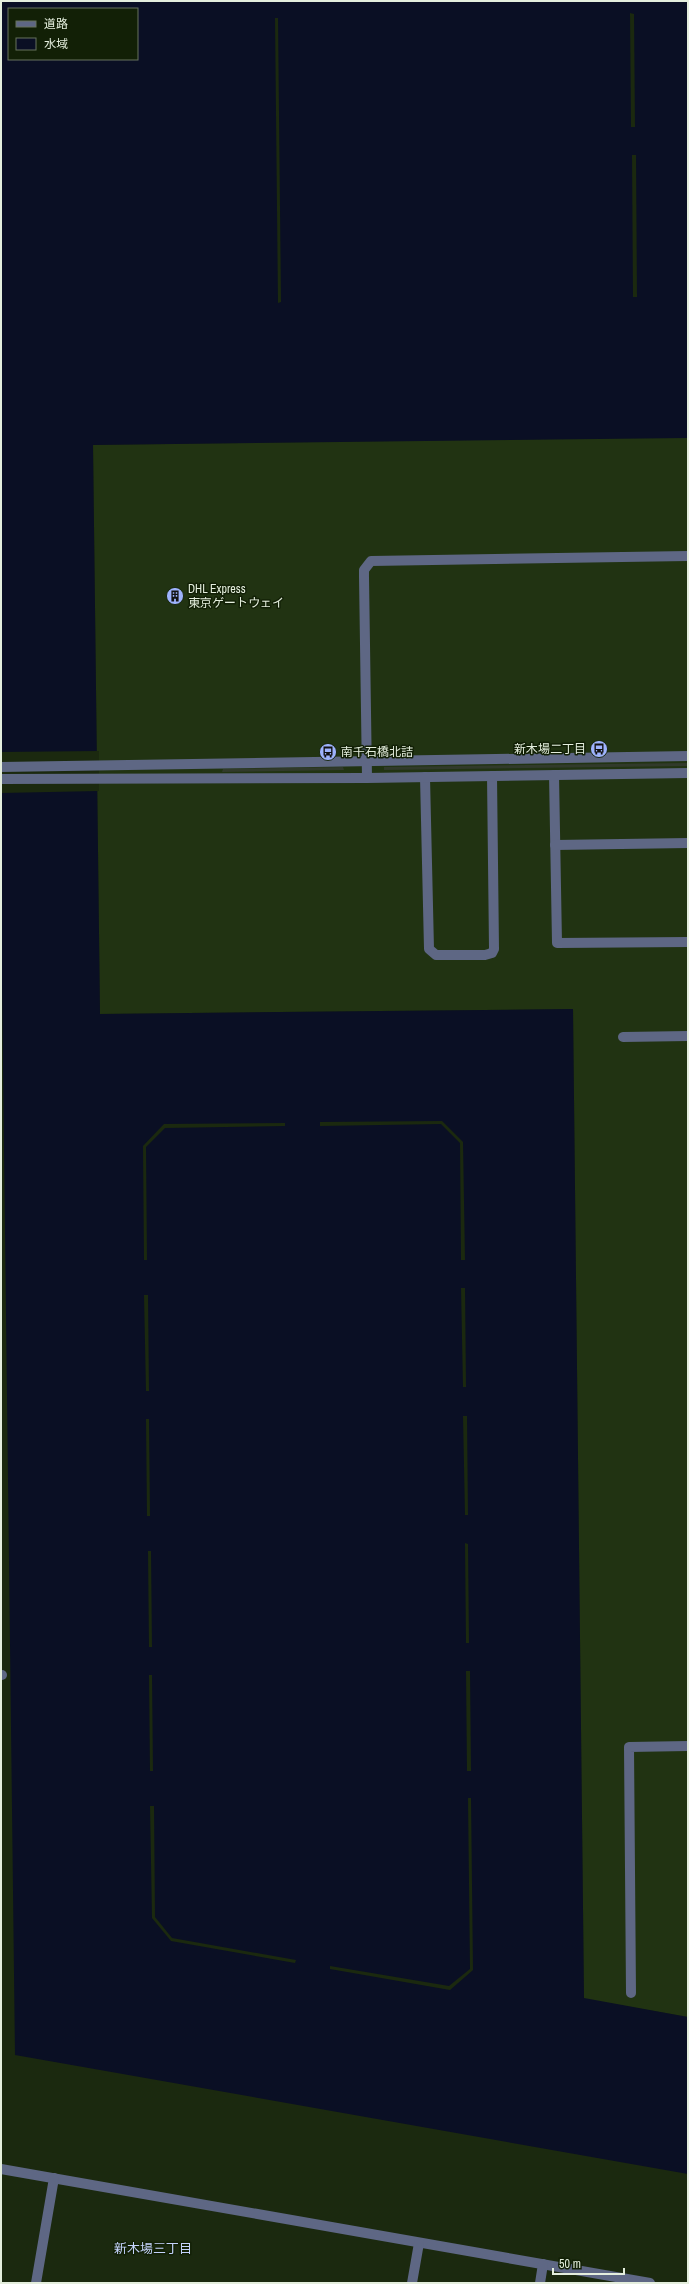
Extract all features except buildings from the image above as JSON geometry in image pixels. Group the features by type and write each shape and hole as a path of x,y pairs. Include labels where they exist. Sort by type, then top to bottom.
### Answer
{"street":[{"path":"367,778 364,570 371,561 688,556"},
{"path":"1,766 122,765 366,759 688,756"},
{"path":"1,779 367,778 688,773"},
{"path":"554,775 557,943 688,942"},
{"path":"425,777 429,949 436,956 485,955 492,953 494,949 492,776"},
{"path":"555,845 688,843"},
{"path":"623,1037 688,1036"},
{"path":"631,1993 629,1747 688,1746"},
{"path":"1,2169 543,2264 614,2280 650,2283"},
{"path":"36,2283 54,2178"},
{"path":"412,2283 419,2243"},
{"path":"540,2283 543,2264"}],"shaded area":[{"path":"688,437 688,2017 584,1999 573,1009 100,1014 93,445"},
{"path":"688,763 688,766 384,770 384,767"},
{"path":"343,767 344,770 222,772 223,769"}],"water":[{"path":"1,1 688,1 688,438 93,445 100,1014 573,1009 584,1998 688,2017 688,2174 15,2055 1,901"}],"pier":[{"path":"630,13 634,14 635,127 631,127"},
{"path":"275,18 278,18 281,302 278,303"},
{"path":"632,155 636,155 637,297 633,297"},
{"path":"99,751 99,791 1,793 1,752"},
{"path":"442,1121 463,1142 465,1260 461,1260 460,1143 441,1124 320,1126 320,1122"},
{"path":"285,1123 285,1126 165,1128 146,1147 147,1260 144,1260 143,1146 164,1124"},
{"path":"461,1288 465,1288 466,1387 463,1387"},
{"path":"144,1295 148,1295 149,1391 146,1391"},
{"path":"463,1416 467,1416 468,1515 465,1515"},
{"path":"146,1419 149,1419 150,1516 147,1516"},
{"path":"465,1543 468,1544 469,1643 466,1643"},
{"path":"148,1551 151,1551 152,1647 149,1647"},
{"path":"466,1671 470,1671 471,1771 467,1771"},
{"path":"149,1675 152,1675 153,1771 150,1771"},
{"path":"468,1798 471,1798 473,1970 450,1990 330,1969 330,1966 449,1986 470,1969"},
{"path":"150,1806 154,1806 155,1917 172,1938 296,1960 295,1963 171,1941 152,1918"}],"place":[{"name":"DHL Express 東京ゲートウェイ","path":"175,596"},
{"name":"新木場二丁目","path":"599,749"},
{"name":"南千石橋北詰","path":"328,752"}],"district":[{"name":"新木場三丁目","path":"153,2248"}]}
